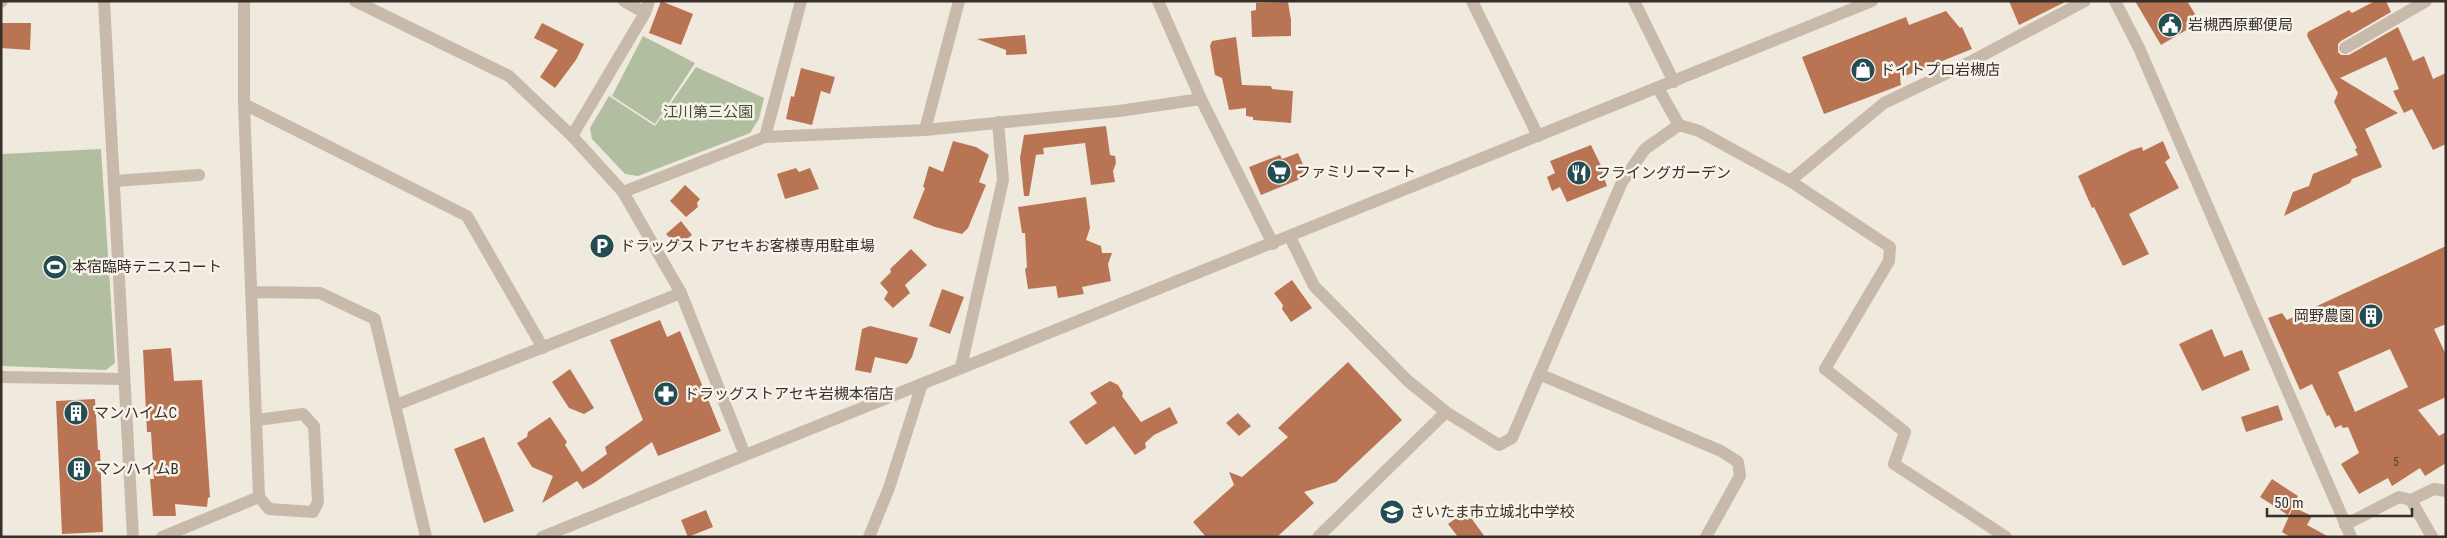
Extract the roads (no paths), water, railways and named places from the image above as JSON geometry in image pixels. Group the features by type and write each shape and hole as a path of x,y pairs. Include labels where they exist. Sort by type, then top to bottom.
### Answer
{"street":[{"path":"104,1 133,537"},
{"path":"244,1 244,104 252,292 256,420 259,497 269,509 313,512 318,502 314,426 304,414 256,420"},
{"path":"355,1 509,76 572,136 623,192 681,293 745,455"},
{"path":"572,136 647,7 624,1"},
{"path":"765,137 801,1"},
{"path":"925,130 958,1"},
{"path":"1158,1 1201,99 1272,244"},
{"path":"1472,1 1538,136"},
{"path":"1634,1 1674,82"},
{"path":"542,537 1872,1"},
{"path":"1790,181 1884,103 1968,63 2085,1"},
{"path":"2115,1 2139,48 2351,537"},
{"path":"2345,48 2426,1"},
{"path":"1658,88 1679,125 1699,131 1790,181 1890,247 1889,261 1825,369 1905,432 1894,464 2006,537"},
{"path":"623,192 765,137 925,130 1119,111 1201,99"},
{"path":"244,104 467,216 543,348"},
{"path":"961,367 1004,180 998,122"},
{"path":"1290,236 1314,286 1408,381 1446,412 1499,445 1512,438 1622,182 1645,149 1679,125"},
{"path":"114,181 199,175"},
{"path":"252,292 320,293 376,319 426,537"},
{"path":"396,405 681,293"},
{"path":"1539,374 1722,451 1738,462 1740,476 1706,537"},
{"path":"1,378 124,379"},
{"path":"869,537 889,488 922,384"},
{"path":"1318,537 1446,412"},
{"path":"2345,525 2399,497 2411,500 2434,488 2446,491"},
{"path":"162,537 259,497"},
{"path":"2411,500 2432,537"}],"place":[{"name":"岩槻西原郵便局","path":"2170,25"},
{"name":"ドイトプロ岩槻店","path":"1863,70"},
{"name":"ファミリーマート","path":"1279,172"},
{"name":"フライングガーデン","path":"1579,173"},
{"name":"ドラッグストアセキお客様専用駐車場","path":"602,246"},
{"name":"本宿臨時テニスコート","path":"55,267"},
{"name":"岡野農園","path":"2371,316"},
{"name":"ドラッグストアセキ岩槻本宿店","path":"666,394"},
{"name":"マンハイムC","path":"76,413"},
{"name":"マンハイムB","path":"79,469"},
{"name":"さいたま市立城北中学校","path":"1392,512"}],"park label":[{"name":"江川第三公園","path":"708,112"}]}
